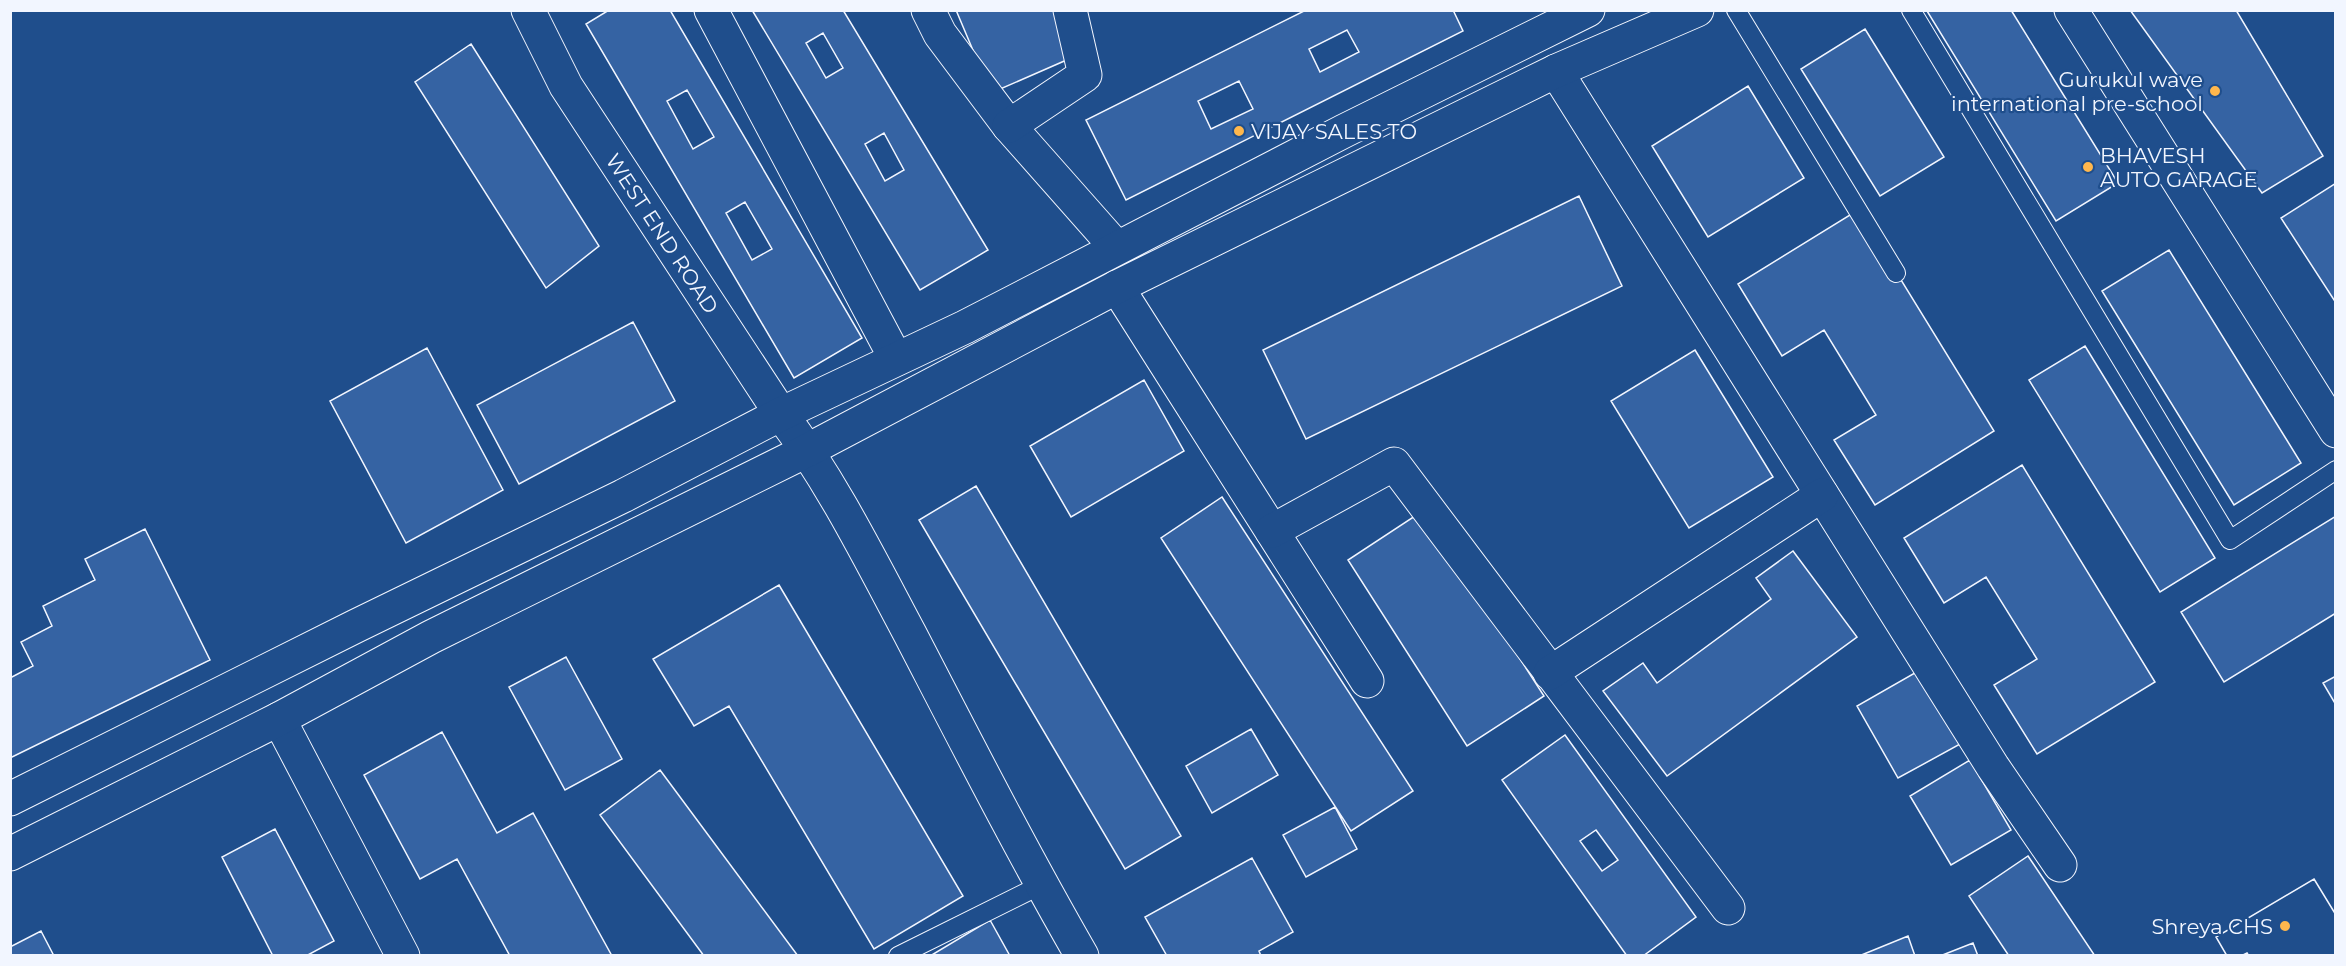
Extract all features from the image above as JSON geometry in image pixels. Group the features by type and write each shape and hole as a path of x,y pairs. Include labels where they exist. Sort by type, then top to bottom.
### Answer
{"street":[{"name":"WEST END ROAD","path":"528,10 566,86 808,450 887,591 1041,885 1082,956"},
{"path":"711,10 896,359"},
{"path":"928,10 940,34 1009,126 1116,246"},
{"path":"1009,126 1085,75 1070,10"},
{"path":"10,799 623,496 782,414 965,327 1116,246 1588,10"},
{"path":"10,854 279,719 401,653 808,450 1117,287 1556,71 1697,10"},
{"path":"2071,10 2336,431"},
{"path":"1556,71 1993,767 2060,866"},
{"path":"1117,287 1367,681"},
{"path":"1272,531 1394,464 1728,908"},
{"path":"1550,673 1822,495"},
{"path":"381,614 401,653"},
{"path":"279,719 403,956"}],"lane":[{"path":"1736,10 1896,273"},
{"path":"1911,10 2230,540 2336,470"},
{"path":"898,956 1041,885"}],"building":[{"path":"609,10 670,10 862,338 794,378 586,24","holes":["687,90 714,137 693,149 667,101","745,202 772,249 752,260 726,213"]},
{"path":"752,10 843,10 988,250 920,290","holes":["823,33 843,68 826,78 806,43","884,133 904,170 885,181 865,144"]},
{"path":"956,10 1059,10 1078,55 991,93"},
{"path":"1306,10 1453,10 1463,31 1126,200 1086,120","holes":["1347,30 1359,52 1320,72 1309,49","1239,81 1253,109 1211,129 1198,101"]},
{"path":"2011,10 2118,183 2056,221 1927,11"},
{"path":"2130,10 2236,10 2323,156 2262,193"},
{"path":"1865,29 1944,157 1880,196 1801,69"},
{"path":"471,44 599,246 546,288 415,82"},
{"path":"1748,86 1804,178 1708,237 1652,146"},
{"path":"2336,183 2336,303 2281,218"},
{"path":"1579,196 1622,286 1306,439 1263,350"},
{"path":"1858,210 1994,431 1875,505 1834,440 1876,415 1824,330 1782,356 1738,284"},
{"path":"2169,250 2301,463 2234,505 2102,291"},
{"path":"633,322 675,401 519,484 477,405"},
{"path":"2085,346 2215,558 2160,592 2029,380"},
{"path":"427,348 503,490 406,543 330,401"},
{"path":"1695,350 1773,477 1689,528 1611,401"},
{"path":"1144,380 1184,451 1071,517 1030,446"},
{"path":"2022,465 2155,682 2037,754 1994,685 2037,659 1986,577 1944,603 1904,538"},
{"path":"976,486 1181,836 1125,869 919,520"},
{"path":"1222,497 1413,791 1351,831 1161,538"},
{"path":"1424,510 1544,696 1467,746 1348,560"},
{"path":"2336,516 2336,613 2224,682 2181,612"},
{"path":"145,529 210,660 10,758 10,678 33,666 21,642 52,626 43,606 95,580 85,559"},
{"path":"1793,551 1857,637 1667,776 1603,691 1643,663 1657,683 1771,599 1756,578"},
{"path":"779,585 963,896 874,949 729,706 694,726 653,659"},
{"path":"566,657 622,759 565,790 509,687"},
{"path":"1920,670 1962,743 1898,778 1857,706"},
{"path":"2336,676 2336,705 2323,683"},
{"path":"1251,729 1278,775 1212,813 1186,766"},
{"path":"442,732 497,833 533,813 612,956 510,956 457,859 420,879 364,775"},
{"path":"1565,735 1696,917 1643,956 1627,956 1502,780","holes":["1596,830 1618,860 1602,871 1580,841"]},
{"path":"1970,760 2011,830 1951,865 1910,796"},
{"path":"660,770 798,956 704,956 600,815"},
{"path":"1335,807 1357,849 1306,877 1283,835"},
{"path":"275,829 334,941 306,956 273,956 222,857"},
{"path":"2028,856 2095,956 2009,956 1969,896"},
{"path":"1252,858 1293,932 1259,951 1261,956 1167,956 1145,917"},
{"name":"Shreya CHS","path":"2314,879 2336,915 2336,956 2249,956 2247,953 2243,956 2227,956 2216,937"},
{"name":"Shreya CHS","path":"2314,879 2336,915 2336,956 2249,956 2247,953 2241,956 2227,956 2216,937"},
{"path":"990,920 1010,956 930,956"},
{"path":"41,931 54,956 10,956 10,947"},
{"path":"1908,936 1915,956 1859,956"},
{"path":"1973,943 1978,956 1940,956"}],"place":[{"name":"Gurukul wave international pre-school","path":"2215,91"},
{"name":"VIJAY SALES TO","path":"1239,131"},
{"name":"BHAVESH AUTO GARAGE","path":"2088,167"},
{"name":"Shreya CHS","path":"2285,926"}]}
